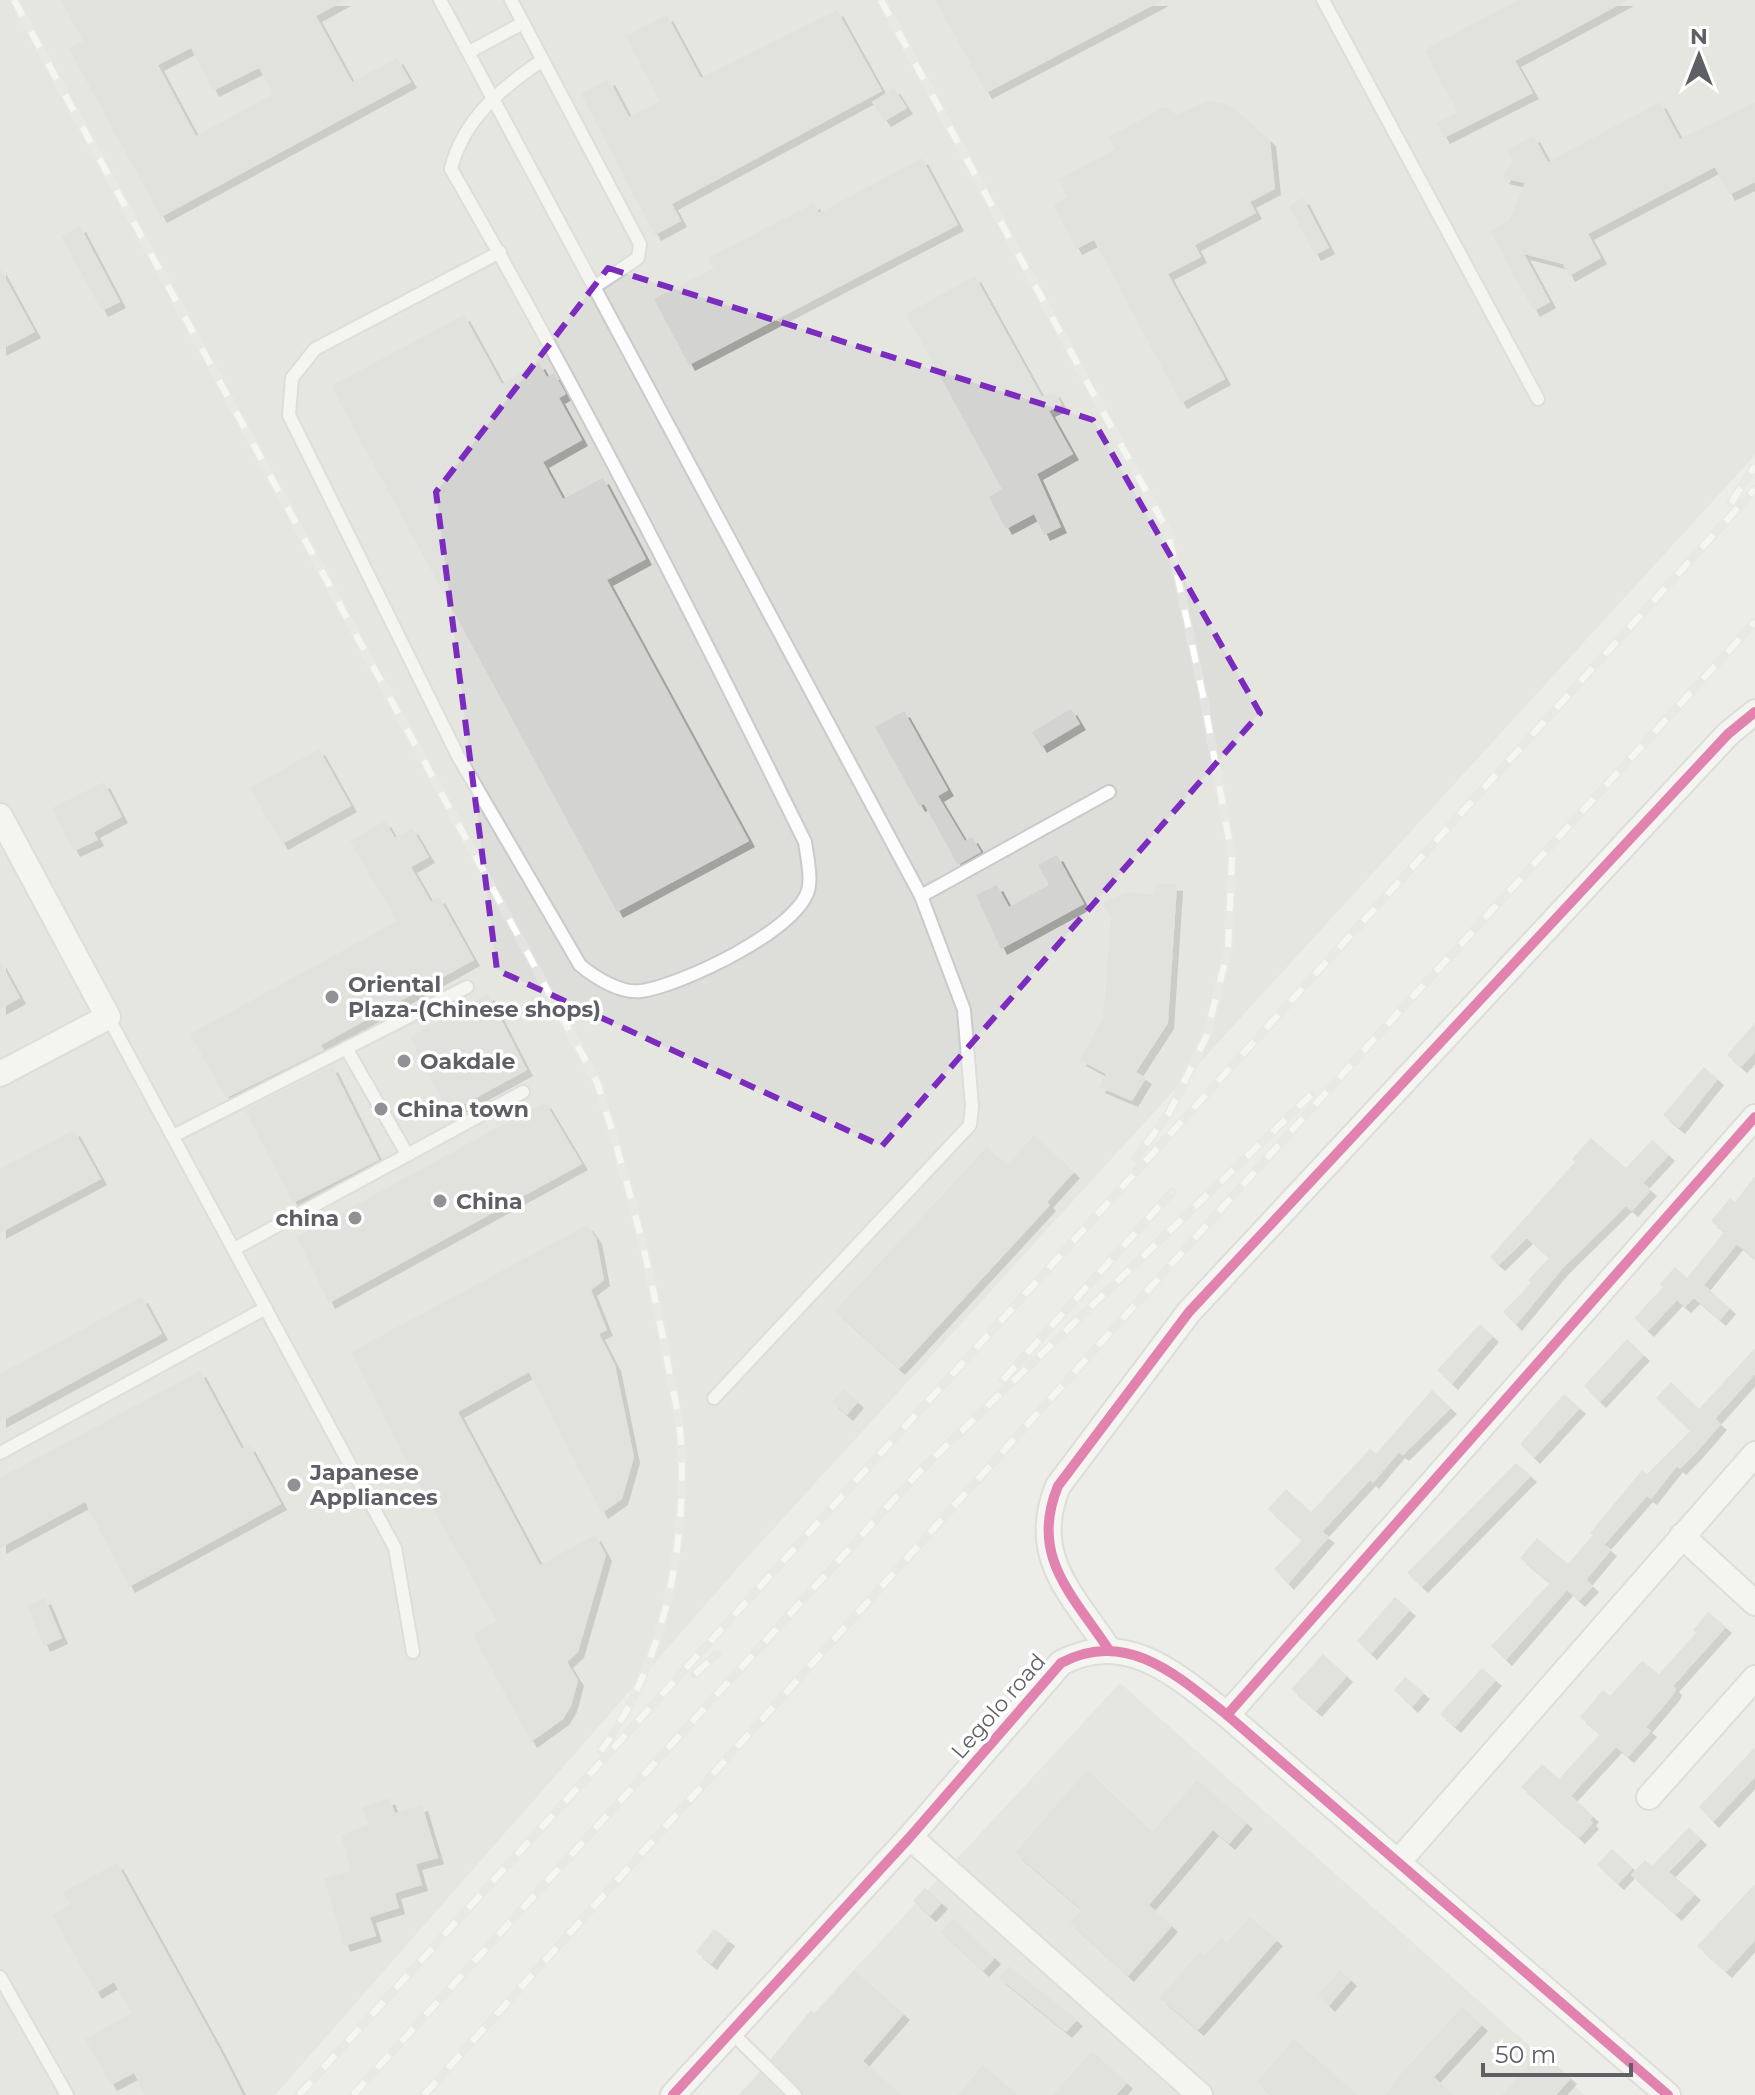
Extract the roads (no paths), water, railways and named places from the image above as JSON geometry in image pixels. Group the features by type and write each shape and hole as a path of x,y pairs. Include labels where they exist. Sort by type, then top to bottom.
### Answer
{"street":[{"path":"1109,1650 1058,1571 1046,1544 1047,1512 1058,1486 1189,1312 1728,734 1755,712"},
{"path":"0,816 108,1017 0,1074"},
{"path":"1227,1715 1755,1117"},
{"path":"1399,1861 1755,1454"},
{"path":"1682,1536 1755,1603"},
{"name":"Legolo road","path":"673,2095 910,1837 1061,1663 1081,1652 1109,1650 1140,1656 1182,1679 1399,1861 1668,2095"},
{"path":"1649,1797 1755,1678"},
{"path":"910,1837 1200,2095"}],"lane":[{"path":"440,0 921,896 964,1010 972,1106 970,1125 714,1398"},
{"path":"511,0 640,244 638,258 594,287"},
{"path":"1323,0 1538,399"},
{"path":"469,52 523,23"},
{"path":"500,252 315,349 292,378 289,415 458,756 580,965 597,979 639,991 723,962 792,917 810,887 805,842 657,543 500,252 451,169 457,145 467,126 494,99 541,61"},
{"path":"921,896 1109,792"},
{"path":"173,1136 467,987"},
{"path":"108,1017 395,1548 413,1652"},
{"path":"346,1048 407,1154"},
{"path":"234,1249 523,1092"},
{"path":"0,1453 266,1308"},
{"path":"0,1977 67,2095"},
{"path":"731,2032 795,2095"}],"railway":[{"path":"14,0 597,1082 653,1289 679,1423 682,1483 675,1564 655,1644 622,1718 601,1751"},
{"path":"881,0 1168,532 1204,700 1232,857 1228,950 1206,1037 1169,1113 1136,1158"},
{"path":"1731,503 1755,466"},
{"path":"299,2095 1755,489"},
{"path":"424,2095 1366,1048 1755,622"},
{"path":"353,2095 919,1472 1311,1095"},
{"path":"1003,1380 1172,1192"},
{"path":"695,1674 717,1654"}],"place":[{"name":"Oriental Plaza-(Chinese shops)","path":"332,997"},
{"name":"Oakdale","path":"404,1061"},
{"name":"China town","path":"381,1109"},
{"name":"China","path":"440,1201"},
{"name":"china","path":"355,1218"},
{"name":"Japanese Appliances","path":"294,1485"}]}
